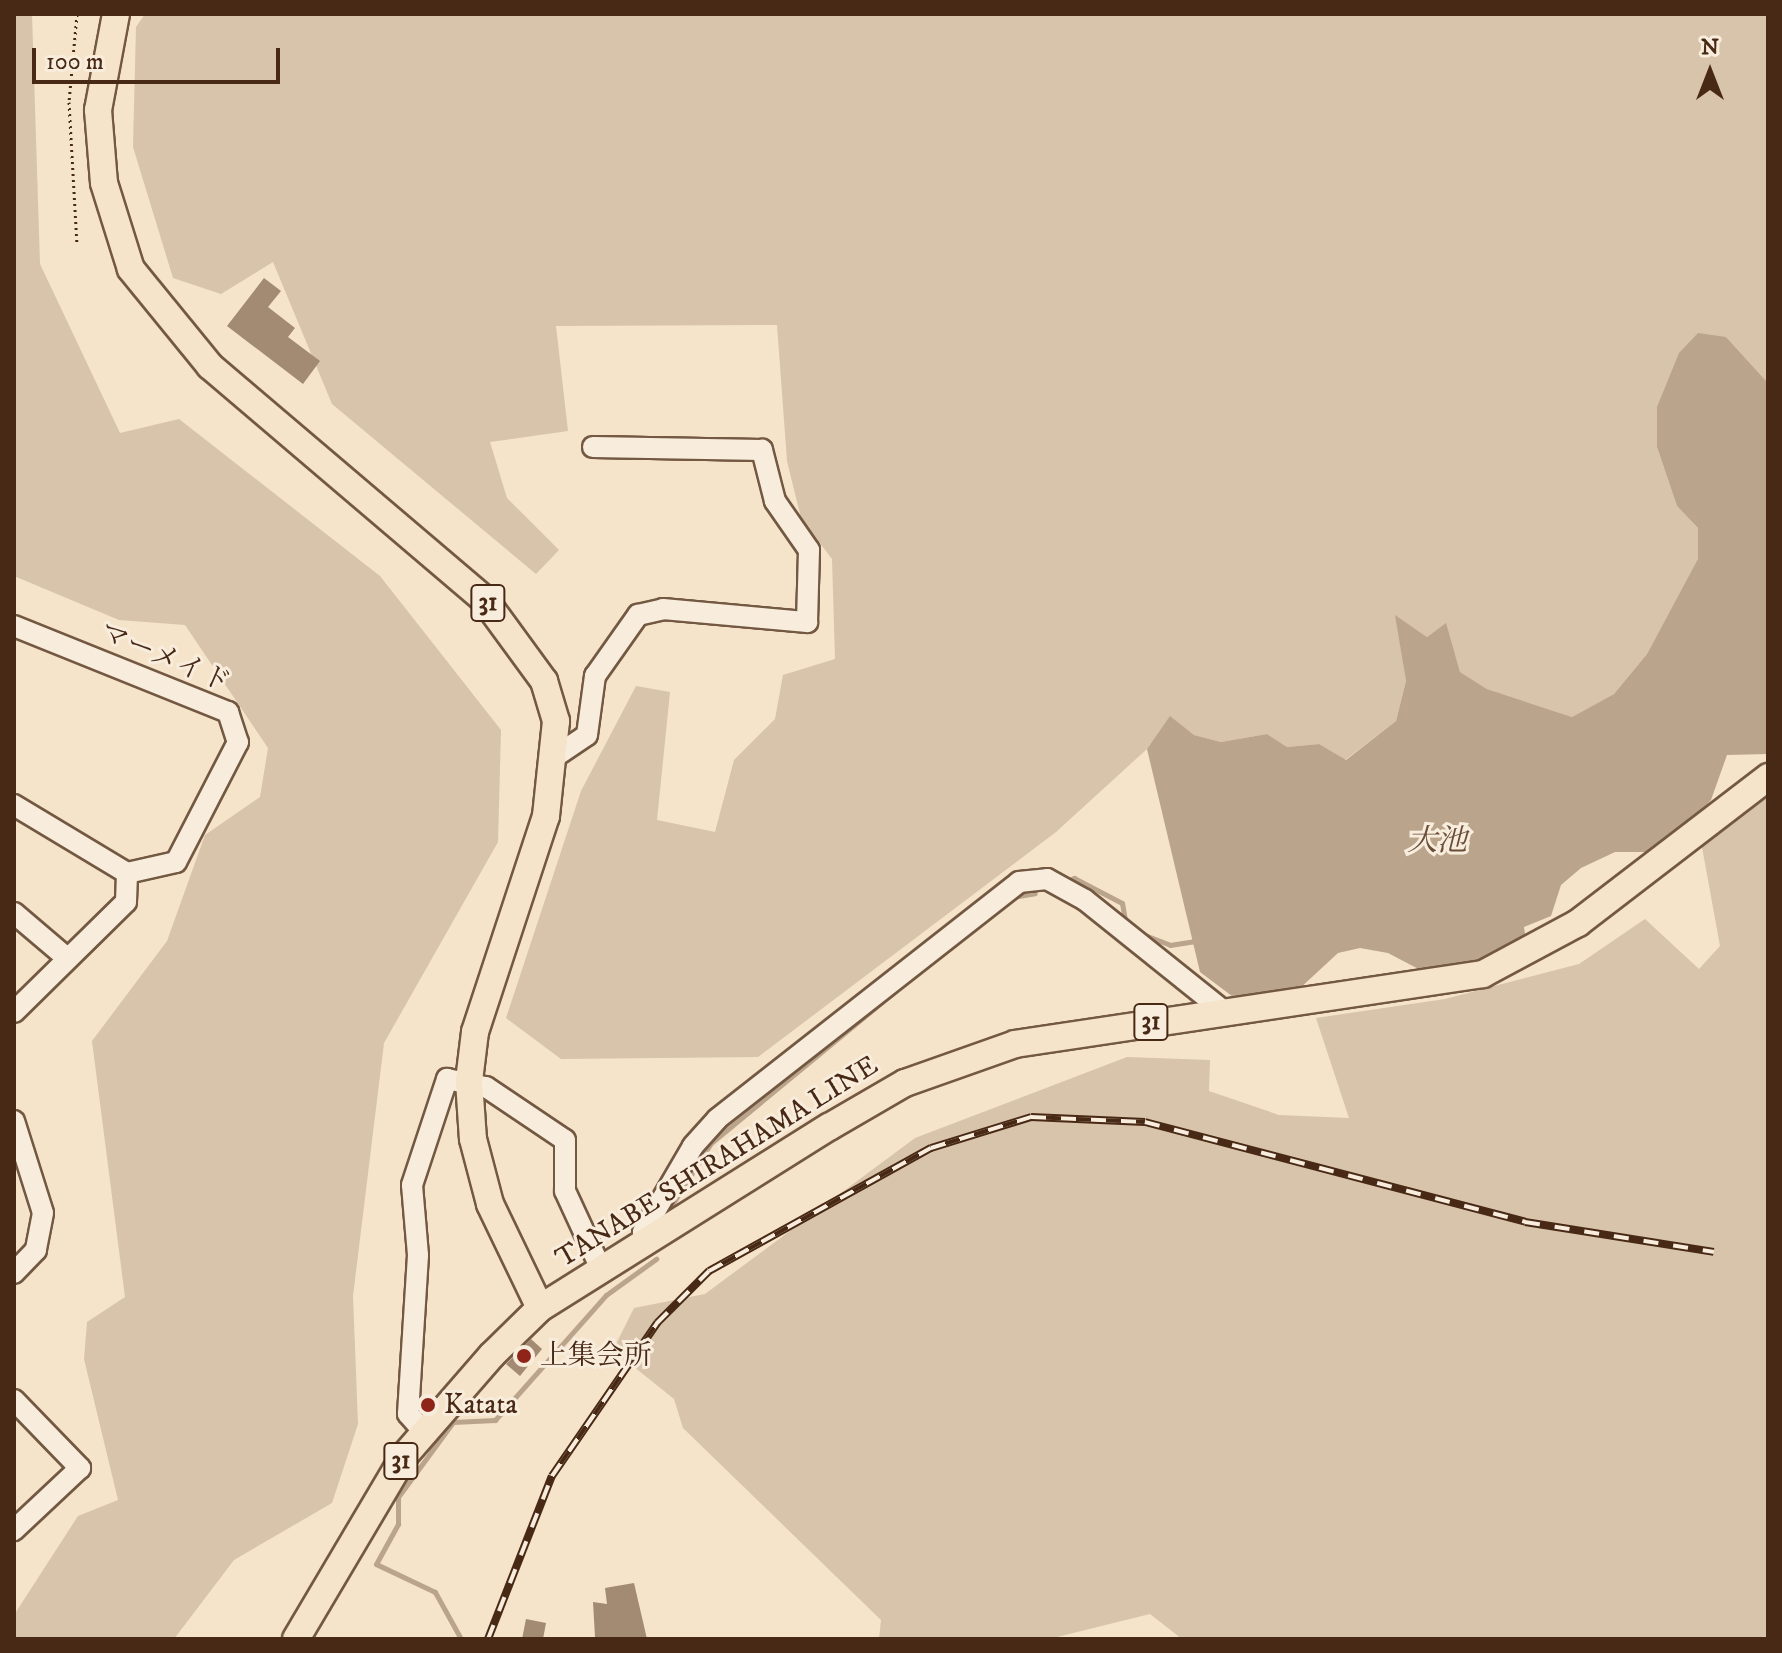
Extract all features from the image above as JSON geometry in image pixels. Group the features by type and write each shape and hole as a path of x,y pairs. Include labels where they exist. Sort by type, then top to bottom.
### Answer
{"main road":[{"name":"TANABE SHIRAHAMA LINE","path":"116,14 98,110 104,183 131,269 210,366 504,621 544,681 556,756 546,816 475,1032 469,1081 473,1139 490,1204 540,1308"},
{"name":"TANABE SHIRAHAMA LINE","path":"296,1639 423,1431 540,1308 918,1078 1015,1044 1443,982 1528,955 1768,777"}],"street":[{"path":"556,756 587,735 595,676 638,615 663,609 807,622 809,550 775,501 762,450 593,447"},
{"name":"マーメイド","path":"14,626 228,712 238,742 176,862 127,873"},
{"path":"14,805 127,873 126,902 14,1012"},
{"path":"645,1245 643,1232 693,1146 717,1119 1019,882 1047,879 1085,900 1225,1012"},
{"path":"14,913 67,958"},
{"path":"423,1431 408,1414 418,1255 412,1185 447,1079 469,1081 565,1140 565,1191 602,1271"},
{"path":"14,1121 19,1148 43,1213 36,1250 14,1273"},
{"path":"14,1530 80,1468 15,1402"}],"path":[{"path":"77,14 69,102 77,245"}],"shaded area":[{"path":"14,14 32,14 40,264 120,433 179,419 380,576 501,730 498,842 384,1043 353,1296 358,1424 332,1503 234,1560 174,1639 14,1639 14,1615 78,1516 118,1500 84,1359 87,1322 125,1297 92,1041 167,941 205,835 260,797 268,748 185,625 119,620 14,576"},
{"path":"145,14 1768,14 1768,383 1726,337 1657,447 1677,506 1698,528 1698,560 1647,654 1614,694 1572,717 1487,689 1460,672 1445,624 1427,637 1396,616 1406,681 1396,721 1345,760 1319,744 1287,747 1267,734 1221,742 1194,735 1170,717 1147,749 1056,832 758,1057 561,1059 506,1018 581,791 636,686 670,692 657,820 715,832 734,760 775,719 783,675 835,659 832,559 801,518 787,461 777,325 556,326 568,431 490,442 507,498 559,550 536,574 332,404 273,262 221,294 173,278 133,147 136,27"},
{"path":"1768,789 1768,1639 1182,1639 1150,1614 1049,1639 879,1639 881,1620 683,1428 674,1399 613,1350 634,1308 705,1294 915,1138 1127,1057 1210,1060 1209,1091 1279,1115 1349,1118 1316,1018 1445,999 1579,964 1645,919 1699,969 1720,946 1702,847"}],"water":[{"name":"大池","path":"1698,333 1726,337 1768,383 1768,754 1727,755 1711,800 1661,852 1615,852 1581,868 1561,885 1551,916 1524,927 1527,948 1430,975 1388,953 1360,948 1338,953 1298,990 1232,996 1200,972 1147,749 1170,716 1194,735 1221,742 1267,734 1287,747 1319,744 1346,760 1396,721 1406,681 1395,615 1427,637 1446,623 1460,672 1487,689 1572,717 1614,694 1647,654 1698,559 1698,528 1677,506 1657,447 1657,407 1679,353"}],"building":[{"path":"264,278 281,291 268,307 295,328 288,337 320,361 303,384 227,326"},
{"name":"上集会所","path":"531,1339 542,1349 520,1376 506,1364"},
{"path":"634,1583 647,1639 595,1637 593,1602 607,1604 605,1588"},
{"path":"526,1619 546,1623 543,1639 522,1639"}],"waterway":[{"path":"1067,881 1074,878 1122,903 1126,925"},
{"path":"1013,897 1035,893"},
{"path":"1142,934 1170,945 1194,941"},
{"path":"665,1216 711,1143 893,993"},
{"path":"461,1639 435,1592 376,1564 398,1524 398,1497 453,1422 495,1420 606,1295 656,1259"}],"railway":[{"path":"488,1639 552,1476 657,1323 709,1271 931,1148 1031,1117 1145,1122 1525,1222 1714,1252"}],"place":[{"name":"上集会所","path":"524,1356"},
{"name":"Katata","path":"428,1405"}]}
